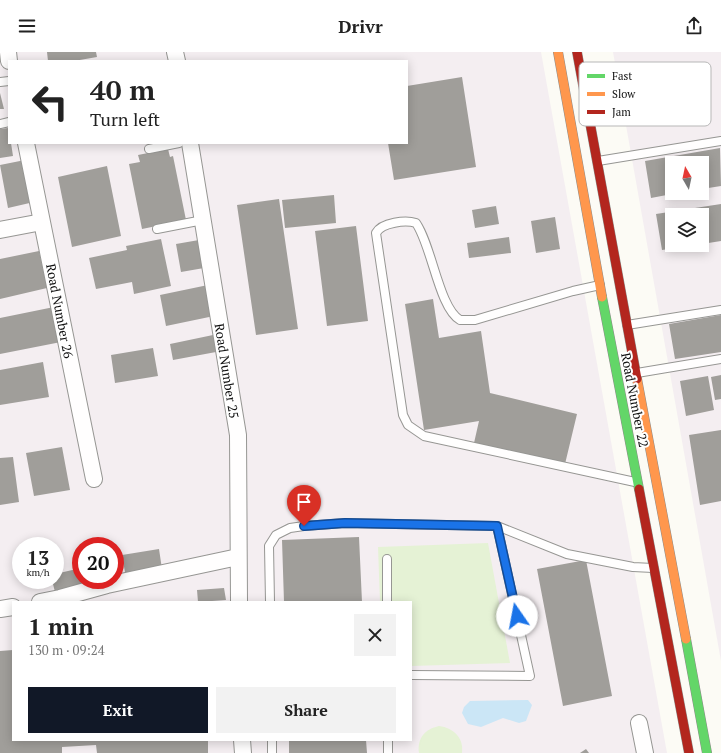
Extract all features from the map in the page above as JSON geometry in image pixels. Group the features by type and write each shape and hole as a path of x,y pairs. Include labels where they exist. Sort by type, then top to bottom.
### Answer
{"main road":[{"name":"Road Number 22","path":"558,52 596,264 689,753"},
{"name":"Road Number 22","path":"577,52 579,63"},
{"name":"Road Number 22","path":"590,126 635,374 707,753"},
{"path":"596,264 614,260"}],"street":[{"name":"Road Number 26","path":"26,144 94,479"},
{"name":"Road Number 25","path":"190,144 238,435 239,601"},
{"path":"0,230 42,222"},
{"path":"45,601 107,585 238,557"},
{"path":"0,609 12,607"},
{"path":"639,723 645,753"},
{"path":"242,741 243,753"}],"lane":[{"path":"597,162 721,141"},
{"path":"148,149 174,144"},
{"path":"158,229 203,220"},
{"path":"600,284 572,290 475,320 460,320 450,311 426,244 416,223 410,221 385,226 378,229 376,233 403,415 408,425 424,436 638,483"},
{"path":"626,325 721,310"},
{"path":"635,374 721,359"},
{"path":"270,601 269,546 276,535 290,528 345,523 497,526 567,554 633,567 654,568"},
{"path":"412,675 530,676 497,526"},
{"path":"387,559 387,601"},
{"path":"272,741 272,753"},
{"path":"388,741 388,753"}],"shaded area":[{"path":"0,52 541,52 667,753 0,753"},
{"path":"613,52 721,52 721,661 626,126 711,126 711,62 615,62"}],"green space":[{"path":"488,543 510,663 412,666 412,601 380,601 378,547"},
{"path":"439,726 453,731 460,738 462,753 419,753 419,743 423,735 430,729"}],"water":[{"path":"528,700 532,705 526,721 519,723 503,718 481,727 468,724 462,713 464,707 470,701"}],"building":[{"path":"47,52 96,52 97,57 80,60 48,60"},
{"path":"462,77 476,167 394,180 388,144 408,144 408,86"},
{"path":"0,93 4,109 0,109"},
{"path":"8,128 8,144 11,144 13,156 0,158 0,129"},
{"path":"720,148 721,186 709,188 709,156 674,156"},
{"path":"168,149 170,157 173,156 186,220 142,229 129,164 140,162 138,155"},
{"path":"665,158 665,195 651,198 645,161"},
{"path":"25,160 34,202 8,208 0,165"},
{"path":"107,166 121,236 72,247 58,177"},
{"path":"334,195 336,223 285,228 282,200"},
{"path":"279,199 298,329 256,335 237,205"},
{"path":"721,204 721,241 709,243 709,208 695,208"},
{"path":"496,206 499,224 475,228 472,210"},
{"path":"665,213 665,250 662,250 656,214"},
{"path":"555,217 560,249 536,253 531,221"},
{"path":"356,226 368,321 327,326 315,231"},
{"path":"509,237 511,253 469,258 467,243"},
{"path":"161,239 171,286 134,294 132,282 96,289 89,258 127,250 126,246"},
{"path":"199,240 204,268 181,272 176,244"},
{"path":"39,251 47,288 0,299 0,259"},
{"path":"208,285 214,316 166,326 160,295"},
{"path":"433,299 439,338 481,331 490,393 577,414 565,464 474,443 479,421 424,430 405,304"},
{"path":"54,307 61,342 0,354 0,318"},
{"path":"721,315 721,352 675,359 669,324"},
{"path":"213,335 216,352 173,360 170,344"},
{"path":"153,348 158,376 115,383 111,355"},
{"path":"43,362 49,397 0,405 0,370"},
{"path":"721,375 721,399 715,400 711,377"},
{"path":"708,376 714,410 686,416 680,381"},
{"path":"721,430 721,501 700,505 689,435"},
{"path":"62,447 70,490 34,496 26,453"},
{"path":"13,457 19,502 0,505 0,458"},
{"path":"359,537 362,601 284,601 282,540"},
{"path":"159,549 162,569 126,578 124,555"},
{"path":"586,560 612,696 563,706 537,569"},
{"path":"72,570 72,588 55,592 54,589 64,589 64,572"},
{"path":"224,588 226,600 198,601 197,590"},
{"path":"12,650 12,741 208,741 208,753 97,753 96,745 62,747 62,753 0,753 0,651"},
{"path":"289,741 366,741 367,753 289,753"},
{"path":"586,749 589,753 580,753"}],"traffic: fast":[{"path":"602,297 639,489"},
{"path":"686,639 707,753"}],"traffic: slow":[{"path":"558,52 602,297"},
{"path":"637,379 686,639"}],"traffic: jam":[{"path":"577,52 579,63"},
{"path":"591,126 637,379"},
{"path":"639,489 689,753"}],"route":[{"path":"304,526 345,523 497,526 517,616"}]}
